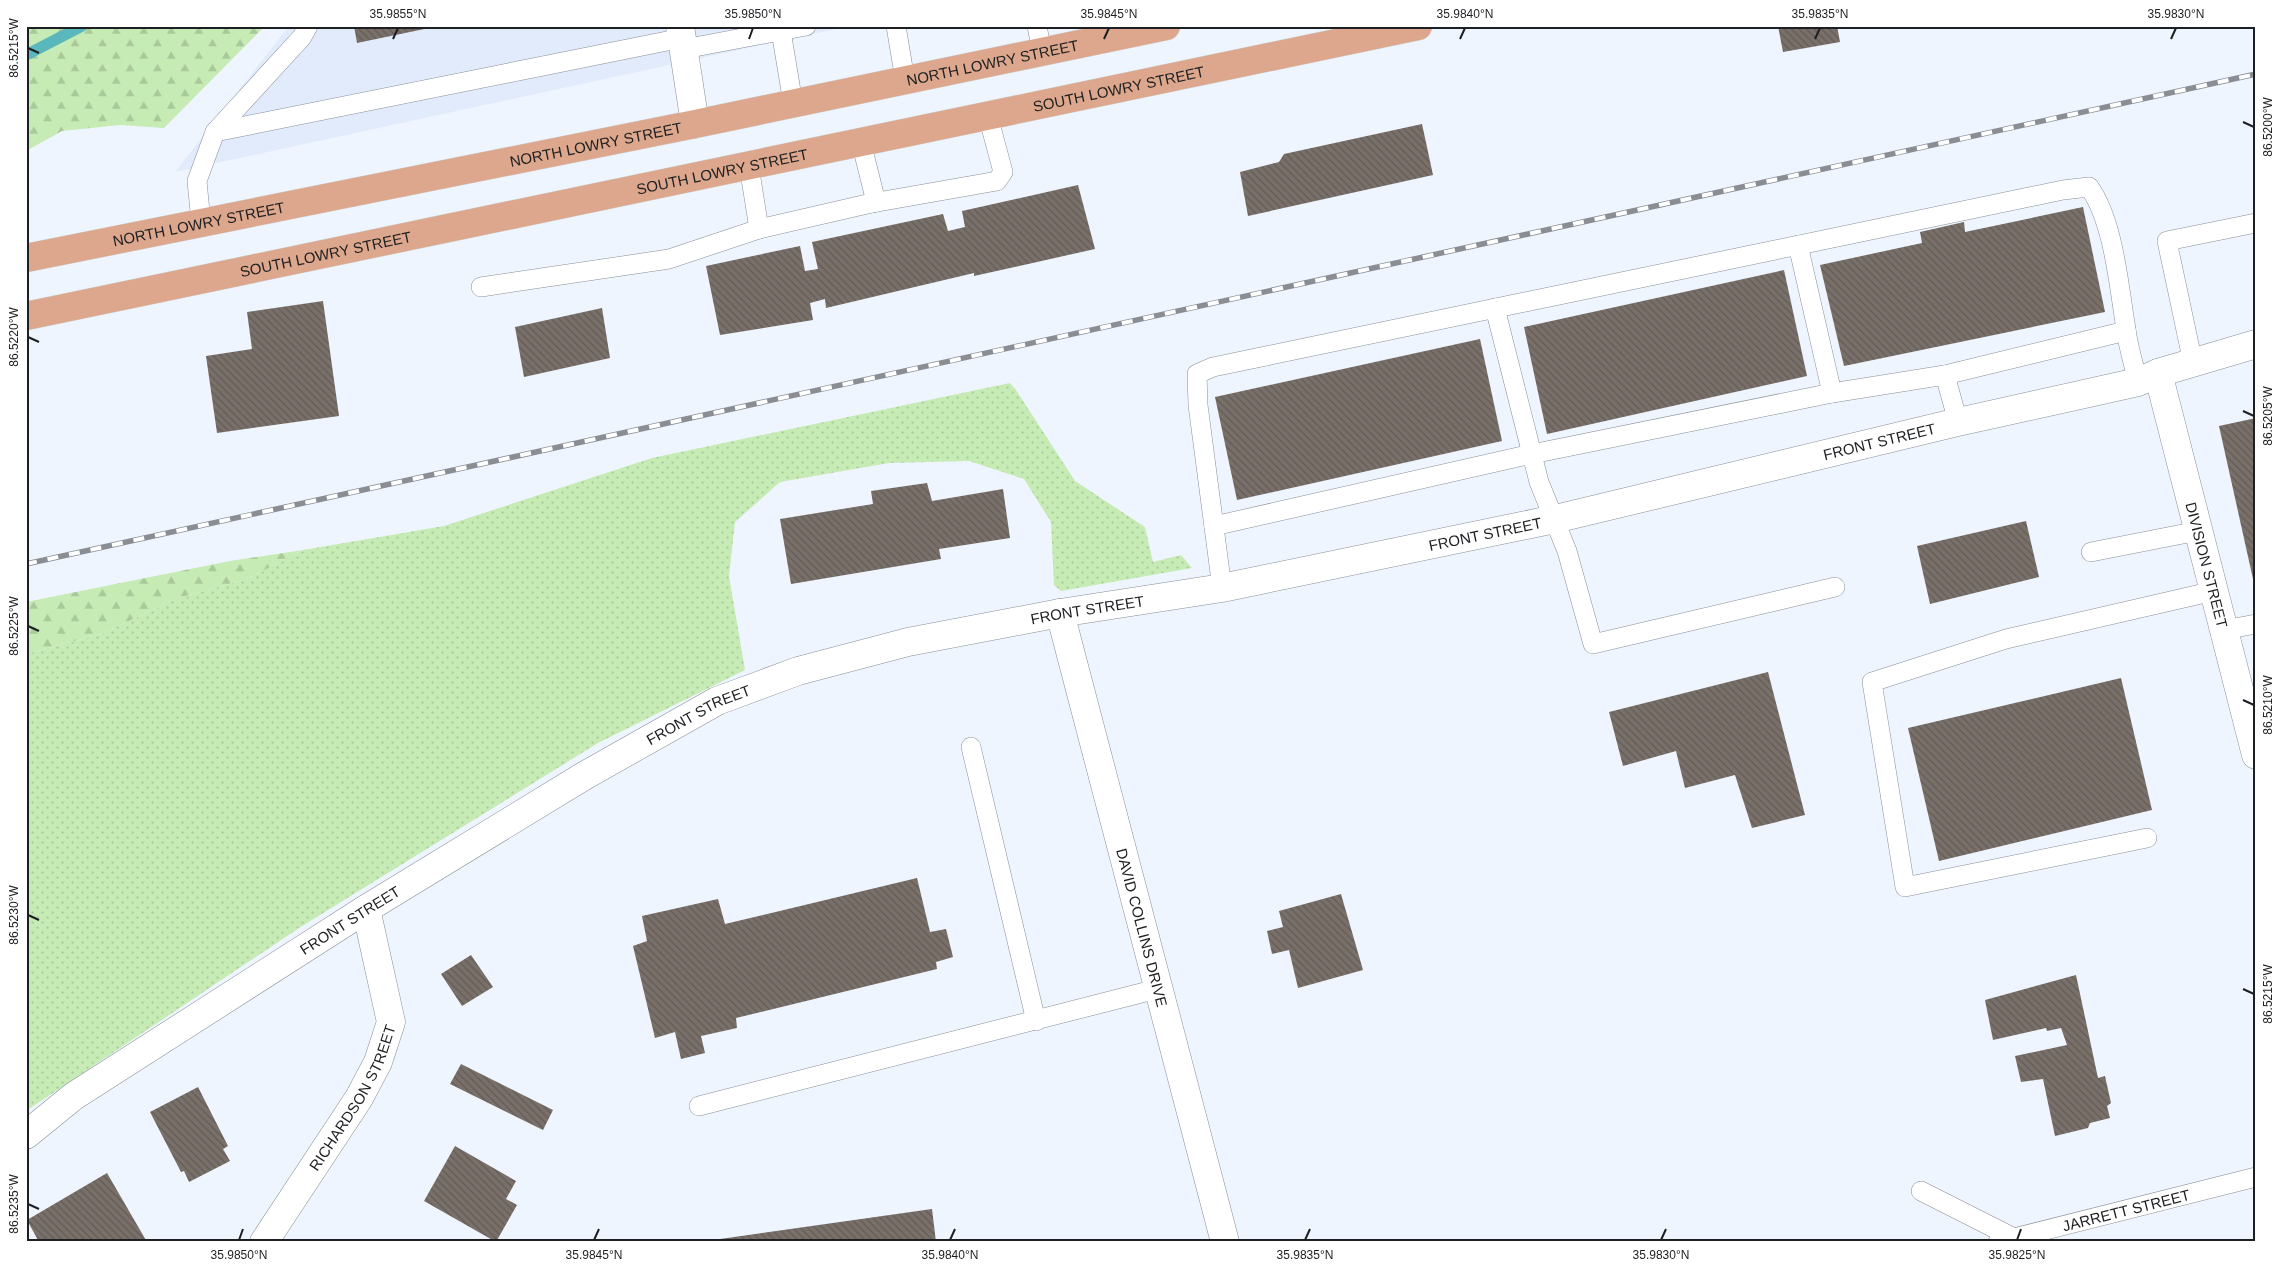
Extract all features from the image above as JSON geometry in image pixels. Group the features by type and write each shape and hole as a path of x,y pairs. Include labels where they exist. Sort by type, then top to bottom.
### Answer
{"main road":[{"name":"NORTH LOWRY STREET","path":"26,258 696,124 905,80 1040,39 1166,26"},
{"name":"SOUTH LOWRY STREET","path":"26,316 1418,26"}],"street":[{"path":"682,38 696,124"},
{"name":"FRONT STREET","path":"26,1135 74,1096 366,909 584,776 717,701 798,671 908,642 1060,613 1222,588 1555,519 2148,378 2256,344"},
{"name":"DIVISION STREET","path":"2148,378 2198,531 2256,755"},
{"name":"DAVID COLLINS DRIVE","path":"1060,613 1225,1242"},
{"name":"RICHARDSON STREET","path":"264,1242 360,1098 378,1062 391,1022 366,909"}],"lane":[{"path":"201,222 197,180 215,132 302,37 308,26"},
{"path":"215,132 682,38 781,31 806,26"},
{"path":"896,26 905,80"},
{"path":"781,31 793,103"},
{"path":"481,287 669,259 759,229 872,203 997,181 1003,172 988,116"},
{"path":"861,142 876,202 872,203"},
{"path":"750,166 759,229"},
{"path":"1222,588 1198,405 1197,374 1213,366 2063,190 2090,187 2098,200 2114,255 2126,331 2148,378"},
{"path":"2192,363 2167,242 2256,223"},
{"path":"1798,245 1832,393"},
{"path":"1495,308 1539,482 1567,551 1594,644 1835,587"},
{"path":"1214,526 1532,454 1832,393 1945,375 2126,331"},
{"path":"1945,375 1958,422"},
{"path":"2091,552 2198,531"},
{"path":"2147,838 1905,888 1872,682 2006,639 2214,591"},
{"path":"2224,630 2256,624"},
{"path":"971,747 1036,1021"},
{"path":"699,1106 1036,1021 1157,988"},
{"name":"JARRETT STREET","path":"2005,1239 2256,1177"},
{"path":"1921,1191 2005,1239"}],"shaded area":[{"path":"289,26 850,26 175,172"}],"green space":[{"path":"26,26 265,26 164,128 120,125 62,131 26,151"},
{"path":"1010,383 1075,481 1145,527 1153,562 1181,555 1192,568 1061,591 1054,585 1051,522 1024,479 969,461 889,463 780,482 735,522 729,576 745,670 598,743 299,928 26,1111 26,654 101,634 178,598 247,579 303,550 444,526 652,458"},
{"path":"303,550 247,579 178,598 101,634 26,654 26,602 230,561"}],"building":[{"path":"354,26 434,26 434,27 357,43"},
{"path":"1778,26 1837,26 1840,42 1783,52"},
{"path":"1422,124 1433,175 1248,216 1240,172 1279,162 1284,154"},
{"path":"1078,185 1095,249 974,276 974,273 826,308 825,299 810,303 813,320 720,335 706,266 800,246 805,271 818,269 812,242 943,214 948,231 965,227 962,211"},
{"path":"2083,207 2105,312 1844,366 1820,265 1922,243 1920,232 1964,222 1965,232"},
{"path":"1784,270 1807,376 1547,434 1524,327"},
{"path":"323,301 339,416 217,433 206,356 252,349 247,312"},
{"path":"602,308 610,358 524,377 515,327"},
{"path":"1480,339 1502,441 1237,500 1215,397"},
{"path":"2256,418 2256,588 2255,588 2219,426"},
{"path":"927,483 932,501 1003,489 1010,538 939,549 941,559 791,584 780,519 873,504 871,491"},
{"path":"2026,521 2039,577 1930,604 1917,546"},
{"path":"1768,672 1805,815 1752,828 1735,775 1685,788 1676,751 1623,766 1609,712"},
{"path":"2121,678 2152,810 1939,861 1908,728"},
{"path":"917,878 930,932 946,929 953,957 936,962 937,969 736,1018 737,1028 701,1036 705,1053 681,1059 675,1032 655,1038 633,946 647,941 642,916 718,899 725,924"},
{"path":"1341,894 1363,970 1298,988 1289,950 1272,954 1267,931 1283,927 1279,911"},
{"path":"471,955 493,987 462,1006 441,974"},
{"path":"2076,975 2098,1078 2105,1076 2111,1103 2107,1106 2110,1118 2090,1123 2088,1128 2055,1136 2043,1079 2021,1082 2015,1056 2067,1045 2061,1028 2047,1031 2046,1028 1993,1040 1985,1000"},
{"path":"461,1064 553,1110 543,1130 450,1084"},
{"path":"198,1087 228,1146 223,1149 230,1161 189,1182 184,1171 181,1172 150,1112"},
{"path":"455,1146 516,1181 506,1199 517,1205 496,1242 424,1201"},
{"path":"107,1173 147,1242 39,1242 27,1220"},
{"path":"932,1209 936,1242 706,1241"}],"waterway":[{"path":"26,55 82,26"}],"railway":[{"path":"26,564 2256,74"}]}
